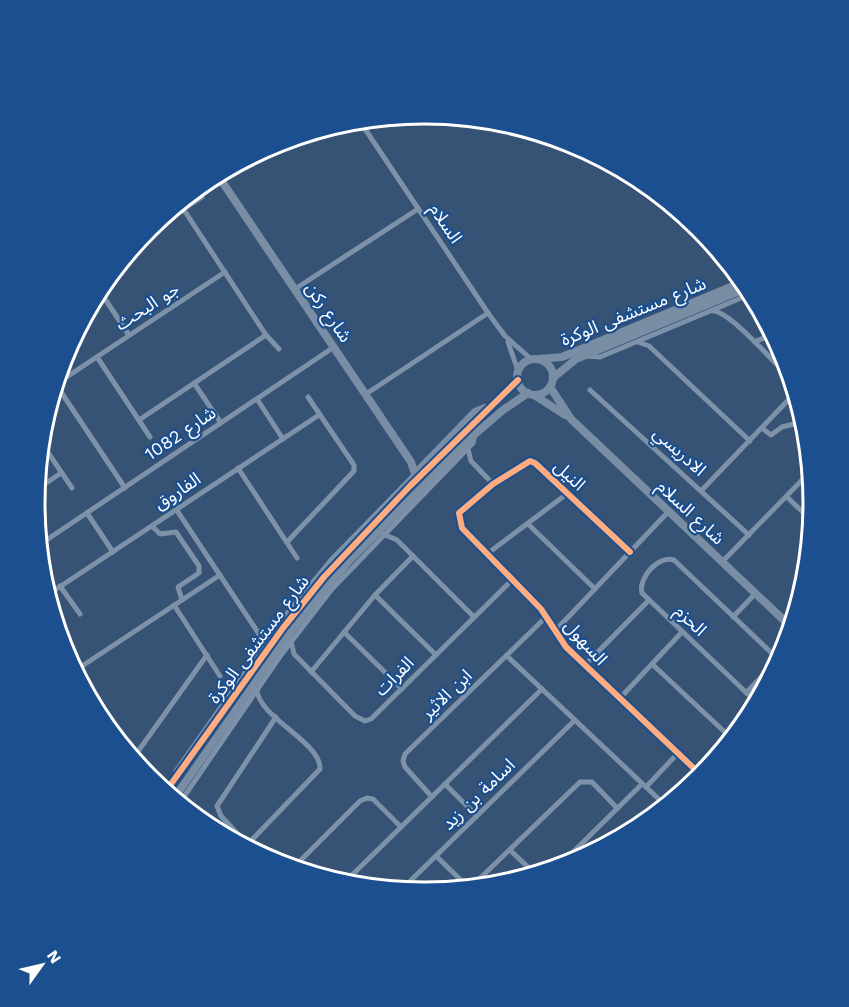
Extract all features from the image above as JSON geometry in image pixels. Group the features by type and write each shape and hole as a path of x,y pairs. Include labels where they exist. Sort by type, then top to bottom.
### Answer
{"street":[{"name":"السلام","path":"365,129 488,313 505,336 535,359"},
{"name":"شارع ركن","path":"222,183 366,394 411,462 415,474"},
{"path":"189,206 202,197"},
{"path":"295,289 418,209"},
{"path":"183,211 266,335 279,350"},
{"name":"جو البحث","path":"67,377 225,272"},
{"path":"706,291 720,292"},
{"name":"شارع مستشفى الوكرة","path":"535,359 562,357 720,292 739,291"},
{"name":"شارع مستشفى الوكرة","path":"553,378 563,368 585,356 739,292"},
{"path":"724,314 727,303 740,292"},
{"path":"105,299 129,336"},
{"name":"شارع مستشفى الوكرة","path":"585,356 600,357 727,303"},
{"path":"711,311 724,314 756,341 762,352 778,367"},
{"path":"366,394 488,313"},
{"path":"653,350 653,338 656,333"},
{"path":"139,420 266,335"},
{"name":"السلام","path":"505,336 518,375"},
{"path":"756,341 765,337"},
{"path":"638,342 653,350 750,441"},
{"name":"شارع 1082","path":"47,540 334,347"},
{"path":"97,357 150,437"},
{"path":"535,359 548,364 553,378 550,387 543,393 531,394 521,388 518,375 535,359"},
{"name":"شارع مستشفى الوكرة","path":"169,784 283,628 324,577 409,487 490,407 518,375"},
{"path":"194,383 221,423"},
{"name":"شارع السلام","path":"550,387 571,419"},
{"name":"الادريسي","path":"590,390 748,534"},
{"path":"62,393 125,488"},
{"name":"شارع مستشفى الوكرة","path":"179,793 292,630 348,561 476,434 503,410 531,394"},
{"name":"شارع السلام","path":"531,394 571,419 785,621"},
{"path":"287,542 354,471 354,465 308,397"},
{"path":"257,399 283,439"},
{"path":"701,491 789,399"},
{"name":"شارع مستشفى الوكرة","path":"169,784 272,633 331,560 475,412 490,407"},
{"name":"الفاروق","path":"55,590 319,415"},
{"path":"762,429 771,435 782,427 796,424"},
{"name":"شارع مستشفى الوكرة","path":"184,797 290,642 332,589 468,448 476,434"},
{"path":"468,448 471,461 493,484"},
{"path":"48,453 72,488"},
{"path":"457,459 471,461"},
{"name":"النيل","path":"458,518 462,509 493,484 530,461 568,493 630,552"},
{"path":"411,462 424,464"},
{"path":"238,468 297,558"},
{"path":"46,484 62,473"},
{"name":"شارع مستشفى الوكرة","path":"409,487 415,474"},
{"path":"722,562 803,479"},
{"path":"487,554 568,493"},
{"path":"787,497 804,512"},
{"path":"176,509 258,633 263,646"},
{"path":"554,632 668,512"},
{"path":"87,513 113,552"},
{"name":"السهول","path":"458,518 462,528 546,617 554,632 585,665 695,770"},
{"path":"528,524 595,589"},
{"path":"392,525 397,540"},
{"path":"152,526 160,534 176,532 199,566 199,573 178,587 182,600"},
{"path":"373,537 383,534 397,540 474,617"},
{"path":"311,672 375,595 413,556"},
{"name":"الحزم","path":"733,617 674,560 667,558 642,579 640,586 649,600 750,697"},
{"path":"82,666 220,574"},
{"name":"الفرات","path":"292,630 290,642 294,654 354,716 365,721 376,715 512,580"},
{"path":"60,586 80,614"},
{"path":"755,594 733,617 773,654"},
{"path":"375,595 436,655"},
{"path":"585,665 649,600"},
{"path":"174,605 220,676"},
{"name":"ابن الاثير","path":"432,797 405,767 403,761 405,754 546,617"},
{"path":"258,633 268,635 283,628"},
{"path":"344,632 402,689"},
{"path":"620,698 682,632"},
{"path":"281,655 294,654"},
{"path":"137,752 207,655"},
{"path":"507,656 661,801"},
{"path":"652,664 727,734"},
{"path":"746,693 761,678"},
{"path":"352,876 543,689"},
{"path":"251,841 320,769 315,755 262,703 257,690"},
{"path":"248,703 262,703"},
{"path":"236,832 221,816 217,806 276,717"},
{"name":"اسامة بن زيد","path":"409,882 575,720"},
{"path":"572,853 617,808 678,753"},
{"path":"479,879 585,780 592,782 617,808"},
{"path":"445,784 477,816"},
{"path":"299,862 360,801 367,798 373,799 401,827"},
{"path":"510,850 529,868"},
{"path":"436,856 462,881"}],"cycle path":[{"path":"170,785 283,628 324,577 409,487 518,380"},
{"path":"630,552 535,463 530,461 493,484 459,513 462,528 541,609 566,647 695,770"}]}
